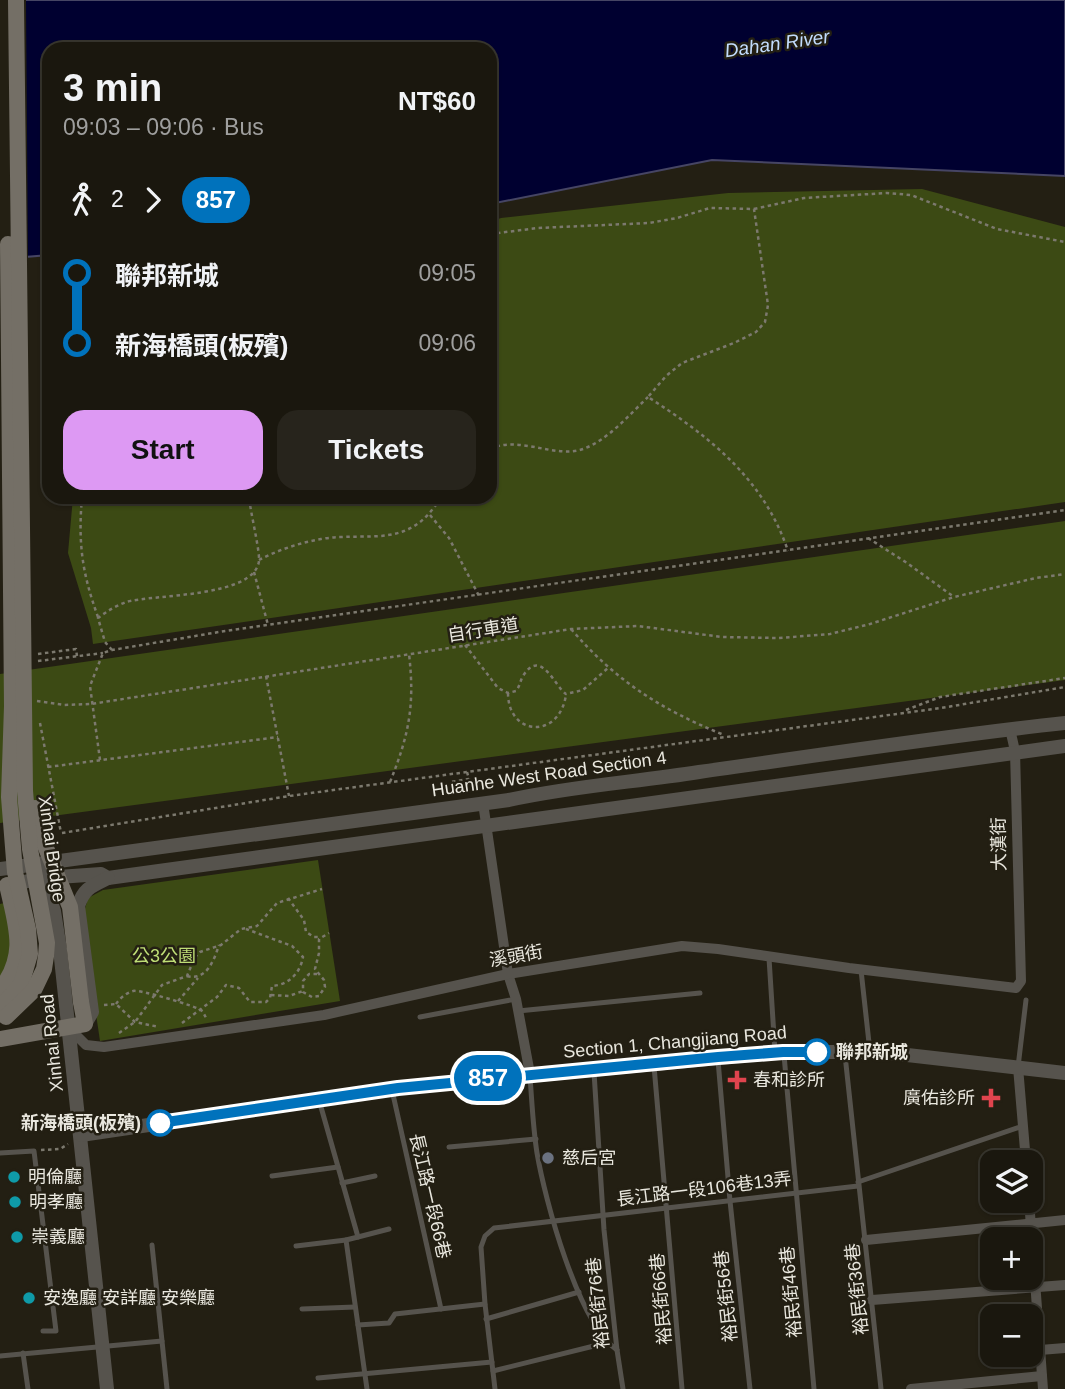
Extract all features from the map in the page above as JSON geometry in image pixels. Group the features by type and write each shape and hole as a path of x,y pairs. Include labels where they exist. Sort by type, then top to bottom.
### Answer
{"main road":[{"name":"Xinhai Bridge","path":"2,1014 21,985 30,954 28,929 15,872 9,797 12,682 6,0"},
{"name":"Xinhai Bridge","path":"2,1014 34,990 44,969 47,943 27,820 16,0"},
{"path":"0,1039 78,1026 90,1003 70,907 37,823 25,757"},
{"path":"0,990 12,975 18,956 18,935 4,887"}],"street":[{"name":"Huanhe West Road Section 4","path":"0,869 483,803 552,790 691,774 1065,723"},
{"name":"大漢街","path":"978,984 1016,988 1021,981 1015,751 1010,729"},
{"path":"78,1026 92,1012 78,906 82,895 90,887 108,878 1065,746"},
{"path":"483,803 508,974 517,1005 530,1074"},
{"name":"Xinhai Road","path":"39,863 54,911 78,1026 81,1135 107,1389"},
{"path":"4,887 44,878 101,874 108,878"},
{"name":"溪頭街","path":"78,1026 86,1045 104,1047 324,1015 508,974 682,946 978,984"},
{"name":"Section 1, Changjiang Road","path":"81,1135 392,1088 779,1052 870,1052 1065,1073"},
{"path":"1018,1067 1025,1150"},
{"path":"1030,1213 1030,1227"},
{"path":"866,1240 1065,1220"},
{"path":"1043,1286 1065,1285"},
{"path":"872,1300 997,1290"},
{"path":"1043,1350 1065,1348"},
{"path":"1041,1367 1043,1389"},
{"path":"911,1389 1042,1376"}],"lane":[{"name":"裕民街46巷","path":"769,957 796,1192 814,1389"},
{"path":"861,970 870,1052"},
{"path":"420,1017 517,1005 700,993"},
{"path":"1018,1067 1026,1000"},
{"name":"裕民街36巷","path":"845,1052 881,1389"},
{"name":"裕民街56巷","path":"718,1057 750,1389"},
{"name":"裕民街66巷","path":"653,1063 682,1389"},
{"name":"裕民街76巷","path":"594,1069 603,1215 623,1389"},
{"path":"530,1074 536,1139 554,1220 579,1292 606,1343 617,1350"},
{"name":"長江路一段66巷","path":"392,1088 442,1309"},
{"path":"319,1100 358,1237"},
{"name":"長江路一段106巷13弄","path":"495,1389 481,1247 485,1236 494,1228 858,1184 1023,1126"},
{"path":"449,1147 536,1139"},
{"path":"0,1153 34,1151 55,1331 43,1331"},
{"path":"272,1176 338,1167"},
{"path":"342,1183 375,1176"},
{"path":"296,1246 346,1240 389,1229"},
{"path":"346,1240 367,1389"},
{"path":"152,1245 167,1389"},
{"path":"486,1319 579,1292"},
{"path":"358,1325 389,1323 395,1314 485,1304"},
{"path":"302,1309 355,1307"},
{"path":"0,1356 162,1341"},
{"path":"493,1371 606,1343"},
{"path":"23,1353 27,1389"},
{"path":"318,1378 492,1362"}],"path":[{"path":"497,233 649,223 710,208 754,209 804,198 887,193 911,195 997,229 1065,242"},
{"path":"497,446 515,444 580,450 597,442 682,363 756,332 765,322 768,305 754,209"},
{"path":"648,397 719,447 746,475 774,515 788,551"},
{"path":"82,504 80,558 105,642 112,650"},
{"path":"98,618 108,610 127,602 195,593 246,580 259,561 250,504"},
{"path":"259,561 277,551 322,539 381,537 400,533 430,514 436,504"},
{"path":"39,661 1065,509"},
{"path":"430,514 449,538 479,596"},
{"path":"868,538 954,597"},
{"path":"254,572 268,625"},
{"name":"自行車道","path":"35,701 64,705 91,704 570,629 638,626 722,637 779,638 830,634 954,597 1065,574"},
{"path":"570,629 608,668 634,689 668,709 726,736"},
{"path":"465,645 498,688 508,693 516,691 523,676 529,669 537,666 546,669 560,690 566,694 583,690 608,668"},
{"path":"29,655 76,649 77,656"},
{"path":"100,760 90,686 103,653"},
{"path":"390,782 405,747 411,715 413,685 409,654"},
{"path":"266,676 289,796"},
{"path":"900,712 940,697 1065,678"},
{"path":"56,834 289,796 941,708 1065,687"},
{"path":"508,693 508,703 513,715 524,724 537,727 548,725 558,717 566,694"},
{"path":"38,714 61,833"},
{"path":"48,767 278,737"},
{"path":"467,772 469,779 451,782 452,788 468,785"},
{"path":"187,976 195,957 206,948 219,945 241,929 257,926 277,903 322,889"},
{"path":"288,898 304,920 306,932 314,937 330,933"},
{"path":"179,1025 217,997 226,985 239,988 250,1002 266,1002 271,995 272,986 281,986 291,980 302,963 303,954 283,942 246,929"},
{"path":"317,974 305,977 302,985 303,991 312,997 322,993 325,984 316,969 320,937"},
{"path":"178,1001 210,967 219,945"},
{"path":"114,1036 135,1022 166,983 187,976 200,976"},
{"path":"116,1004 131,991 141,990 200,1010 208,1023"},
{"path":"271,995 289,996 303,991"},
{"path":"90,1003 116,1004 135,1022 164,1027"},
{"path":"34,1151 60,1149 81,1135"},
{"path":"52,1304 78,1301"}],"green space":[{"path":"922,189 1065,227 1065,502 93,644 91,628 68,553 72,504 497,504 497,219 728,193"},
{"path":"1065,521 1065,680 0,823 0,674"},
{"name":"公3公園","path":"318,860 340,1001 100,1041 82,919 88,898 103,890"},
{"path":"4,903 10,918 12,962 0,985 0,904"}],"water":[{"name":"Dahan River","path":"0,0 1065,0 1065,176 712,160 497,203 497,42 42,42 42,256 0,259"}],"pier":[{"path":"0,0 26,0 28,260 0,263"}],"bus line":[{"name":"857","path":"160,1123 398,1088 518,1075 783,1052 817,1052"}],"place":[{"name":"聯邦新城","path":"817,1052"},
{"name":"春和診所","path":"737,1080"},
{"name":"廣佑診所","path":"991,1098"},
{"name":"新海橋頭(板殯)","path":"160,1123"},
{"name":"慈后宮","path":"548,1158"},
{"name":"明倫廳","path":"14,1177"},
{"name":"明孝廳","path":"15,1202"},
{"name":"崇義廳","path":"17,1237"},
{"name":"安逸廳 安詳廳 安樂廳","path":"29,1298"}]}
